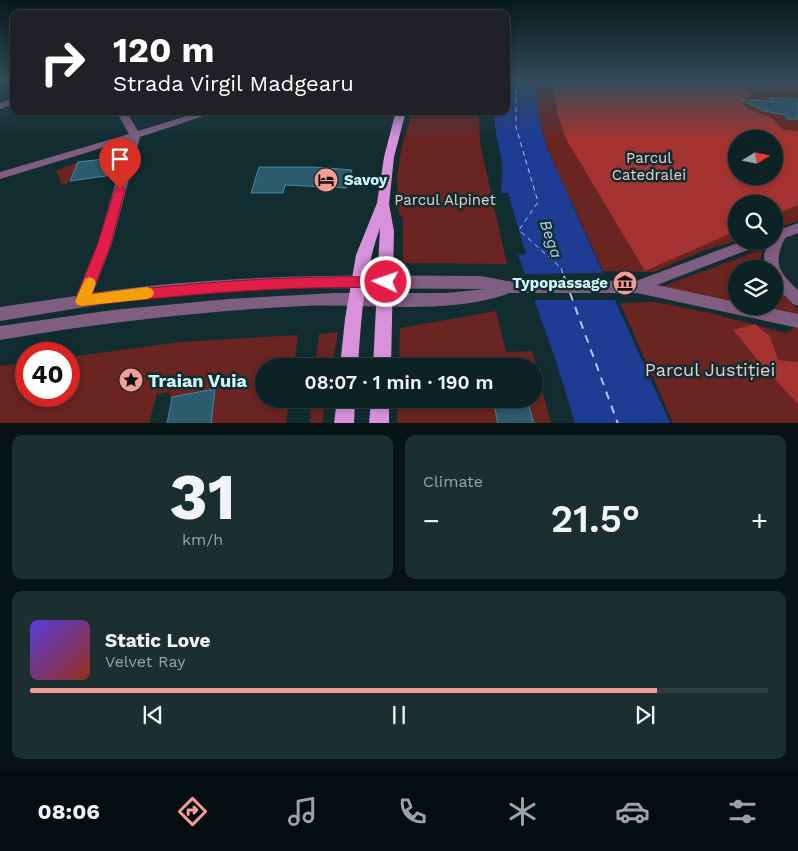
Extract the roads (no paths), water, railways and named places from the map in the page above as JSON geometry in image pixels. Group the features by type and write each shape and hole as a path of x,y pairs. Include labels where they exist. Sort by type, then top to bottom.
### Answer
{"main road":[{"path":"350,358 363,255 383,203 389,157 398,115"},
{"path":"382,358 387,231 383,203"},
{"path":"344,423 345,408"},
{"path":"379,423 380,408"}],"street":[{"path":"82,301 105,243 135,135 123,115"},
{"path":"0,176 201,115"},
{"path":"783,234 798,228"},
{"path":"637,287 734,250"},
{"path":"0,314 82,301 195,288 302,282 481,282 507,287 637,287 798,321"},
{"path":"783,285 798,300"},
{"path":"0,333 92,318 294,301 356,298 448,298 484,295 507,287"}],"water":[{"name":"Bega","path":"510,100 537,100 539,117 547,148 670,423 575,423 555,358 518,255 526,254 508,193 501,193 502,164 495,115 510,115"}],"place":[{"name":"Savoy","path":"326,180"},
{"name":"Typopassage","path":"625,283"},
{"name":"Traian Vuia","path":"131,380"}],"park label":[{"name":"Parcul Catedralei","path":"649,166"},
{"name":"Parcul Alpinet","path":"445,200"},
{"name":"Parcul Justiției","path":"710,369"}]}
